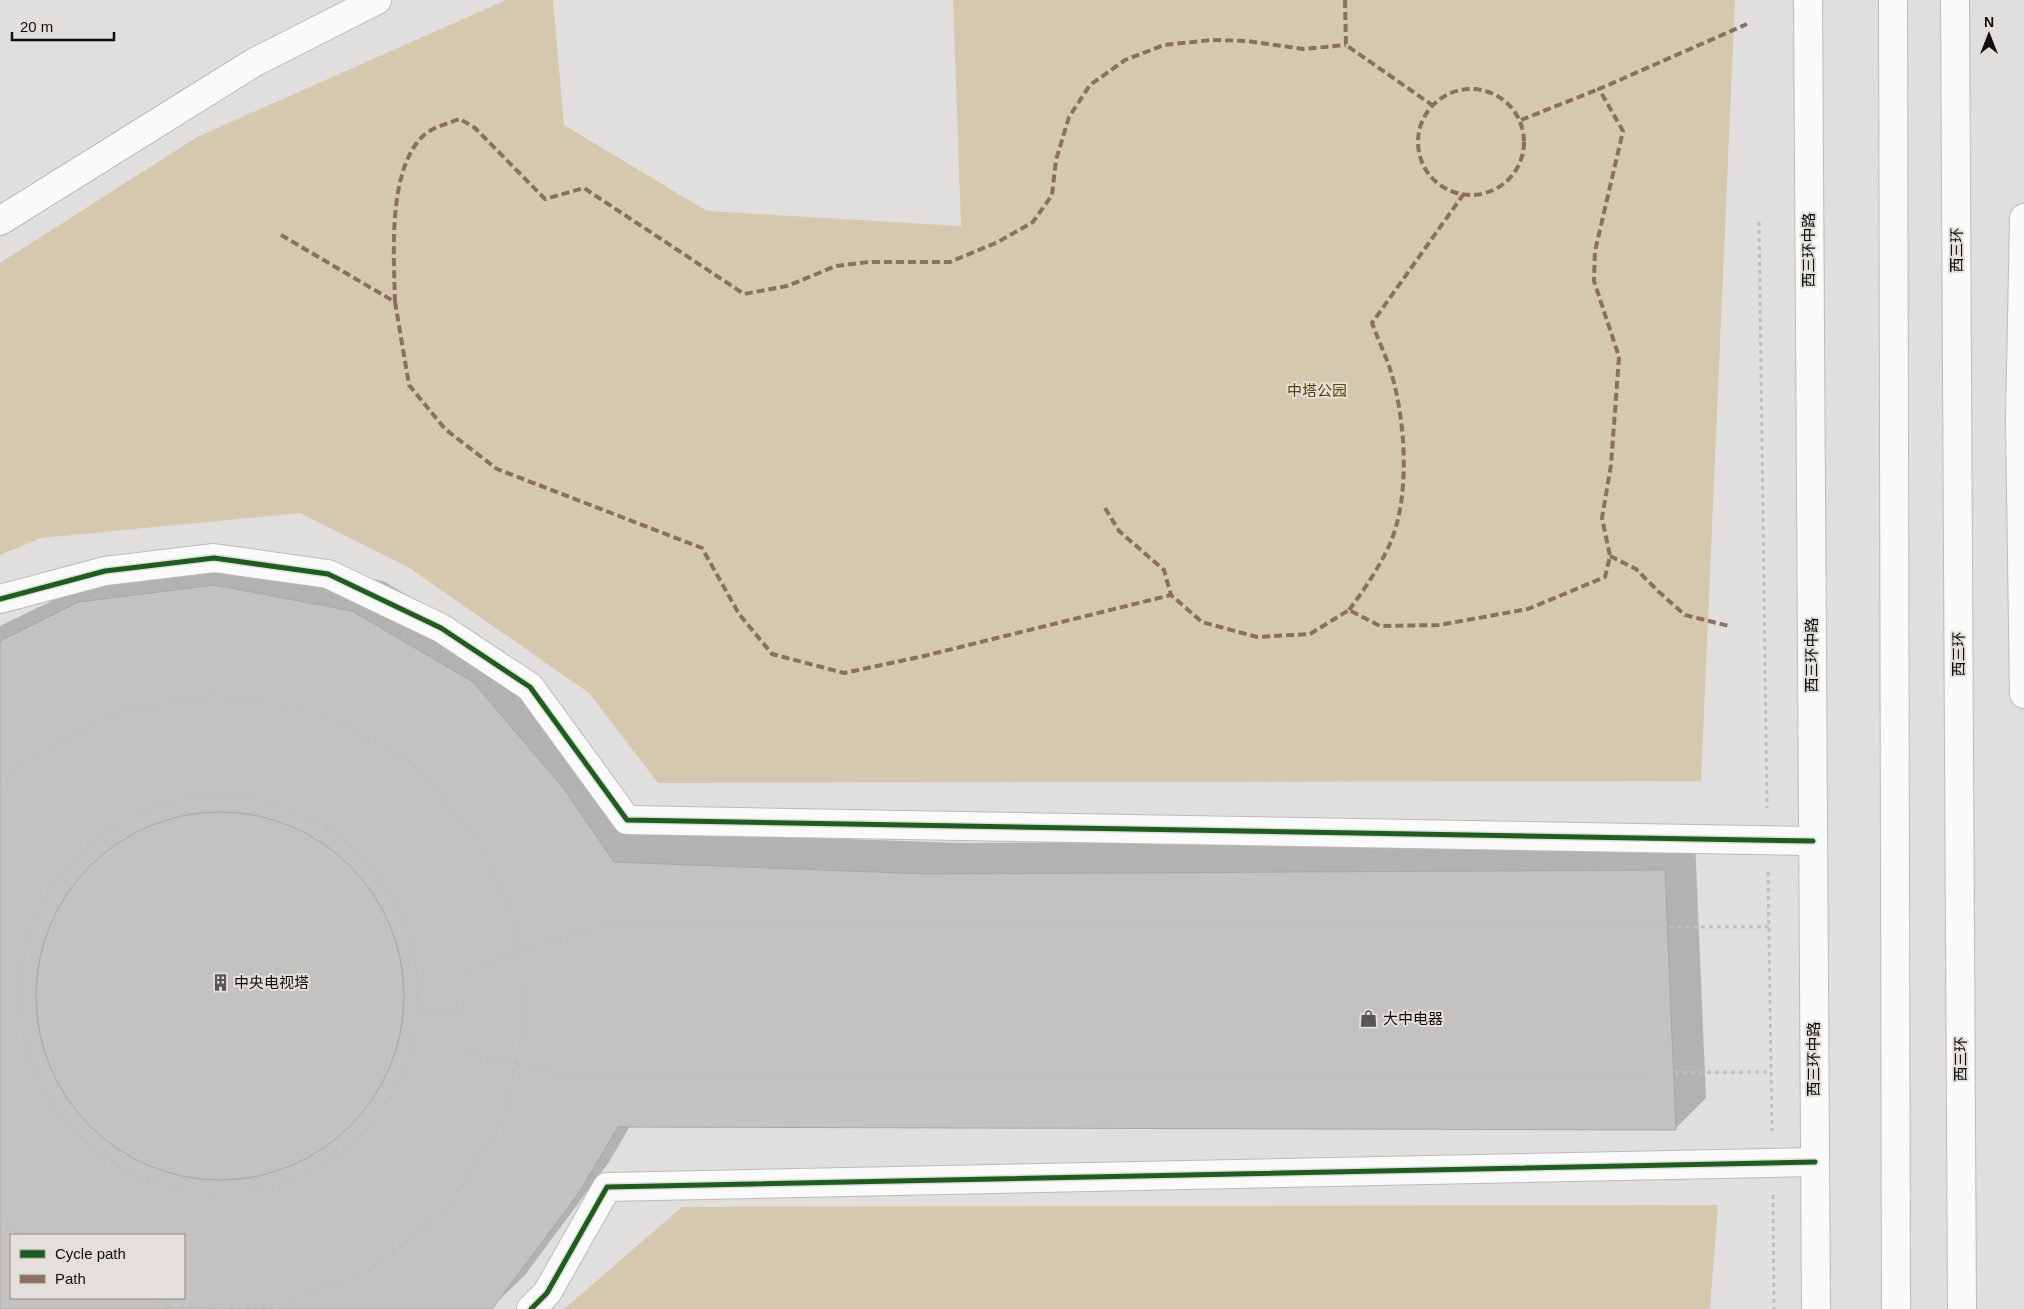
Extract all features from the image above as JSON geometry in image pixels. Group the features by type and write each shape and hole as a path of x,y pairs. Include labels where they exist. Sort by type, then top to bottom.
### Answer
{"main road":[{"path":"0,221 253,63 377,0"},
{"name":"西三环中路","path":"1808,0 1816,1309"},
{"path":"1893,0 1896,1309"},
{"name":"西三环","path":"1955,0 1962,1309"},
{"path":"2024,218 2020,421 2024,694"},
{"path":"0,599 105,571 214,558 328,574 442,628 530,687 627,820 1813,841"},
{"path":"531,1309 547,1293 607,1187 1815,1162"}],"path":[{"path":"1759,222 1774,1309"},
{"path":"0,789 22,764 112,713 215,695 318,712 406,759 474,833 516,924 525,1024 516,1064 502,1122 449,1206 371,1270 277,1305 176,1308 147,1299"},
{"path":"198,796 263,800 324,824 374,867 407,923 420,988 418,1009 412,1053 382,1113 335,1160 274,1188 208,1195 143,1181 86,1146 44,1094 21,1032 20,965 41,903 80,851 135,814 198,796"},
{"path":"1769,928 595,927 463,971 463,1009 464,1052 581,1078 1771,1072"},
{"path":"418,1009 463,1009"},
{"path":"0,1221 19,1234"}],"green space":[{"name":"中塔公园","path":"506,0 553,0 564,125 707,211 961,226 953,0 1735,0 1701,781 658,783 589,693 408,567 300,513 41,538 0,555 0,263 197,137"},
{"path":"1718,1205 1710,1309 564,1309 682,1207"}],"building":[{"path":"214,585 352,611 473,682 564,789 614,862 927,874 1665,870 1676,1130 618,1127 578,1194 492,1309 0,1309 0,641 79,602"},
{"name":"中央电视塔","path":"220,812 256,816 290,826 322,843 350,866 373,894 390,926 400,960 404,996 400,1032 390,1066 373,1098 350,1126 322,1149 290,1166 256,1176 220,1180 184,1176 150,1166 118,1149 90,1126 67,1098 50,1066 40,1032 36,996 40,960 50,926 67,894 90,866 118,843 150,826 184,816"}],"marked path":[{"path":"1345,0 1346,45 1432,105"},
{"path":"281,235 395,302 409,385 445,429 497,469 702,548 739,614 772,654 844,673 924,656 1171,595 1202,622 1257,637 1310,634 1349,610 1380,626 1439,625 1528,609 1605,577 1610,556 1602,518 1611,465 1619,357 1594,281 1595,251 1623,131 1599,89 1747,24"},
{"path":"395,302 395,214 398,191 404,169 412,150 424,135 436,127 460,119 475,128 545,199 584,188 744,294 787,286 836,266 869,262 950,262 998,242 1033,222 1052,195 1056,160 1069,117 1090,85 1125,60 1164,45 1212,40 1247,41 1303,49 1346,45"},
{"path":"1471,89 1491,93 1509,104 1520,122 1524,142 1520,162 1509,180 1491,191 1471,195 1451,191 1433,180 1422,162 1418,142 1422,122 1433,104 1451,93 1471,89"},
{"path":"1521,120 1599,89"},
{"path":"1349,610 1389,546 1401,505 1403,482 1403,434 1400,411 1388,363 1372,323 1463,195"},
{"path":"1105,508 1119,531 1164,570 1171,595"},
{"path":"1610,556 1636,569 1685,615 1729,626"}],"cycle path":[{"path":"0,599 105,571 214,558 328,574 441,628 530,687 627,820 1813,841"},
{"path":"531,1309 547,1293 607,1187 1815,1162"}],"place":[{"name":"中央电视塔","path":"220,983"},
{"name":"大中电器","path":"1369,1019"}]}
